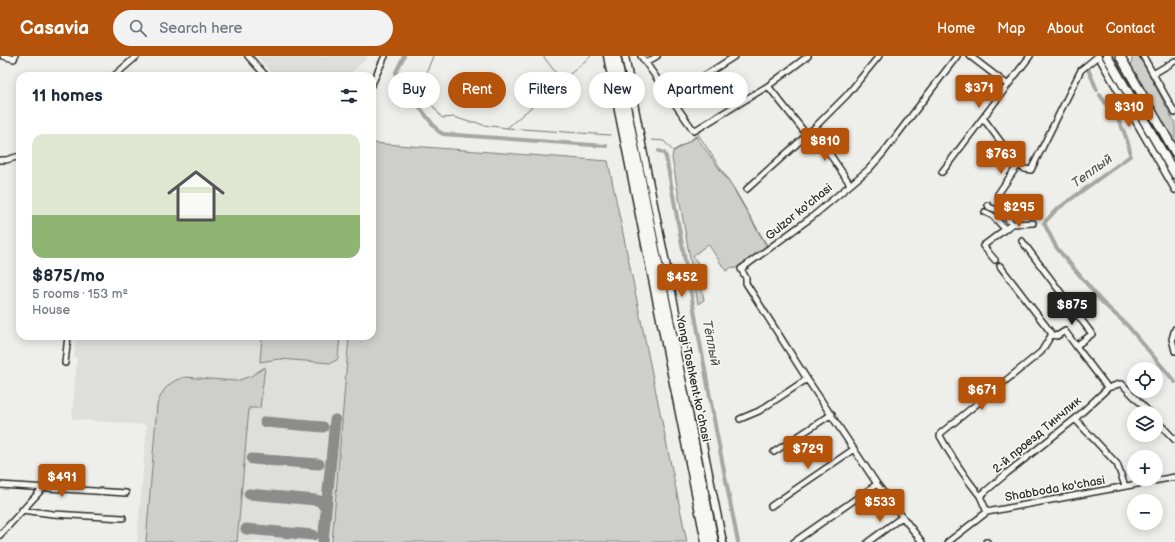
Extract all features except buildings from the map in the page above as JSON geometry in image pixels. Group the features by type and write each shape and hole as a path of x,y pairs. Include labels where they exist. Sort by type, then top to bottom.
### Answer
{"highway":[{"name":"Yangi Toshkent ko‘chasi","path":"608,56 706,542"},
{"name":"Yangi Toshkent ko‘chasi","path":"616,56 714,542"},
{"path":"1107,56 1175,174"},
{"path":"1120,56 1175,152"},
{"path":"1118,76 1128,70"}],"main road":[{"path":"625,56 723,542"}],"street":[{"path":"3,56 14,58 15,56"},
{"path":"119,72 137,56"},
{"path":"248,56 262,72"},
{"path":"376,75 385,56"},
{"path":"641,56 648,62 655,72"},
{"path":"648,62 657,56"},
{"path":"710,72 735,56"},
{"path":"748,98 768,86 808,56"},
{"path":"747,190 847,95 879,56"},
{"name":"Gulzor ko'chasi","path":"807,379 746,282 746,278 741,269 812,217 869,169 884,152 957,56"},
{"path":"970,56 1008,85"},
{"path":"942,172 1030,56"},
{"path":"983,118 1018,165 1030,170 1082,68 1098,56 1175,190"},
{"path":"1144,56 1175,113"},
{"path":"1153,74 1175,61"},
{"path":"768,86 808,133 827,150 850,184"},
{"path":"680,108 695,130 732,108"},
{"path":"0,160 16,158"},
{"path":"998,194 1018,165"},
{"path":"988,205 989,207 1002,212 1012,224"},
{"path":"985,212 995,217 1005,229"},
{"path":"995,260 983,246 1012,224 1033,223"},
{"path":"1022,241 1092,334 1076,346"},
{"path":"1000,266 1052,334 1057,336 1065,331 1108,388"},
{"path":"1175,329 1172,343 1175,351"},
{"path":"987,512 980,496 952,458 940,436 941,433 1041,352 1052,334"},
{"path":"65,363 68,340"},
{"path":"740,418 759,411 807,379 832,414 877,484 922,542"},
{"name":"2-й проезд Тинчлик","path":"980,496 1075,419 1108,388 1122,384 1143,406"},
{"path":"774,452 832,414"},
{"path":"1075,419 1117,465 1126,486"},
{"path":"1163,427 1175,440"},
{"path":"771,506 854,449"},
{"name":"Shabboda ko'chasi","path":"948,542 987,512 1175,477"},
{"path":"794,542 877,484"},
{"path":"0,485 126,493"},
{"path":"0,535 43,488"},
{"path":"22,510 52,514 123,518"},
{"path":"868,542 902,517"}],"shaded area":[{"path":"257,56 367,56 366,59 352,72 271,72"},
{"path":"1131,56 1139,56 1175,123 1175,145 1131,69"},
{"path":"1127,78 1175,161 1175,165 1124,80"},
{"path":"696,136 733,188 767,247 734,269 732,267 726,271 708,244 693,256 704,272 699,274 704,300 698,304 672,158 673,152"},
{"path":"376,143 608,161 687,542 137,542 147,425 72,419 77,357 74,357 76,340 376,340"},
{"path":"376,143 608,161 687,542 332,542 349,340 376,340"},
{"path":"262,340 340,340 338,359 331,363 279,359 260,362"},
{"path":"265,367 260,408 249,408 237,542 146,542 157,405 161,395 170,384 185,377 236,381 251,376"}],"waterway":[{"name":"Тёплый","path":"404,56 396,72 396,77 438,131 443,134 606,146"},
{"path":"433,56 420,89 442,118 454,117 483,125 507,128 610,135"},
{"path":"543,56 555,72"},
{"path":"507,128 591,56"},
{"path":"650,63 656,72"},
{"name":"Теплый","path":"1088,69 1097,90"},
{"name":"Теплый","path":"1100,95 1121,126 1128,142 1130,156 1056,210 1044,223 1056,247 1102,302 1127,325 1175,382"},
{"path":"696,131 733,187 768,247"},
{"path":"652,140 664,141 673,151 698,136"},
{"name":"Тёплый","path":"659,151 664,153 666,157 738,542"}],"taxiway":[{"path":"323,542 335,420"},
{"path":"265,422 323,427"},
{"path":"252,459 319,464"},
{"path":"249,494 316,500 320,501 326,509"},
{"path":"246,529 313,535"}]}
